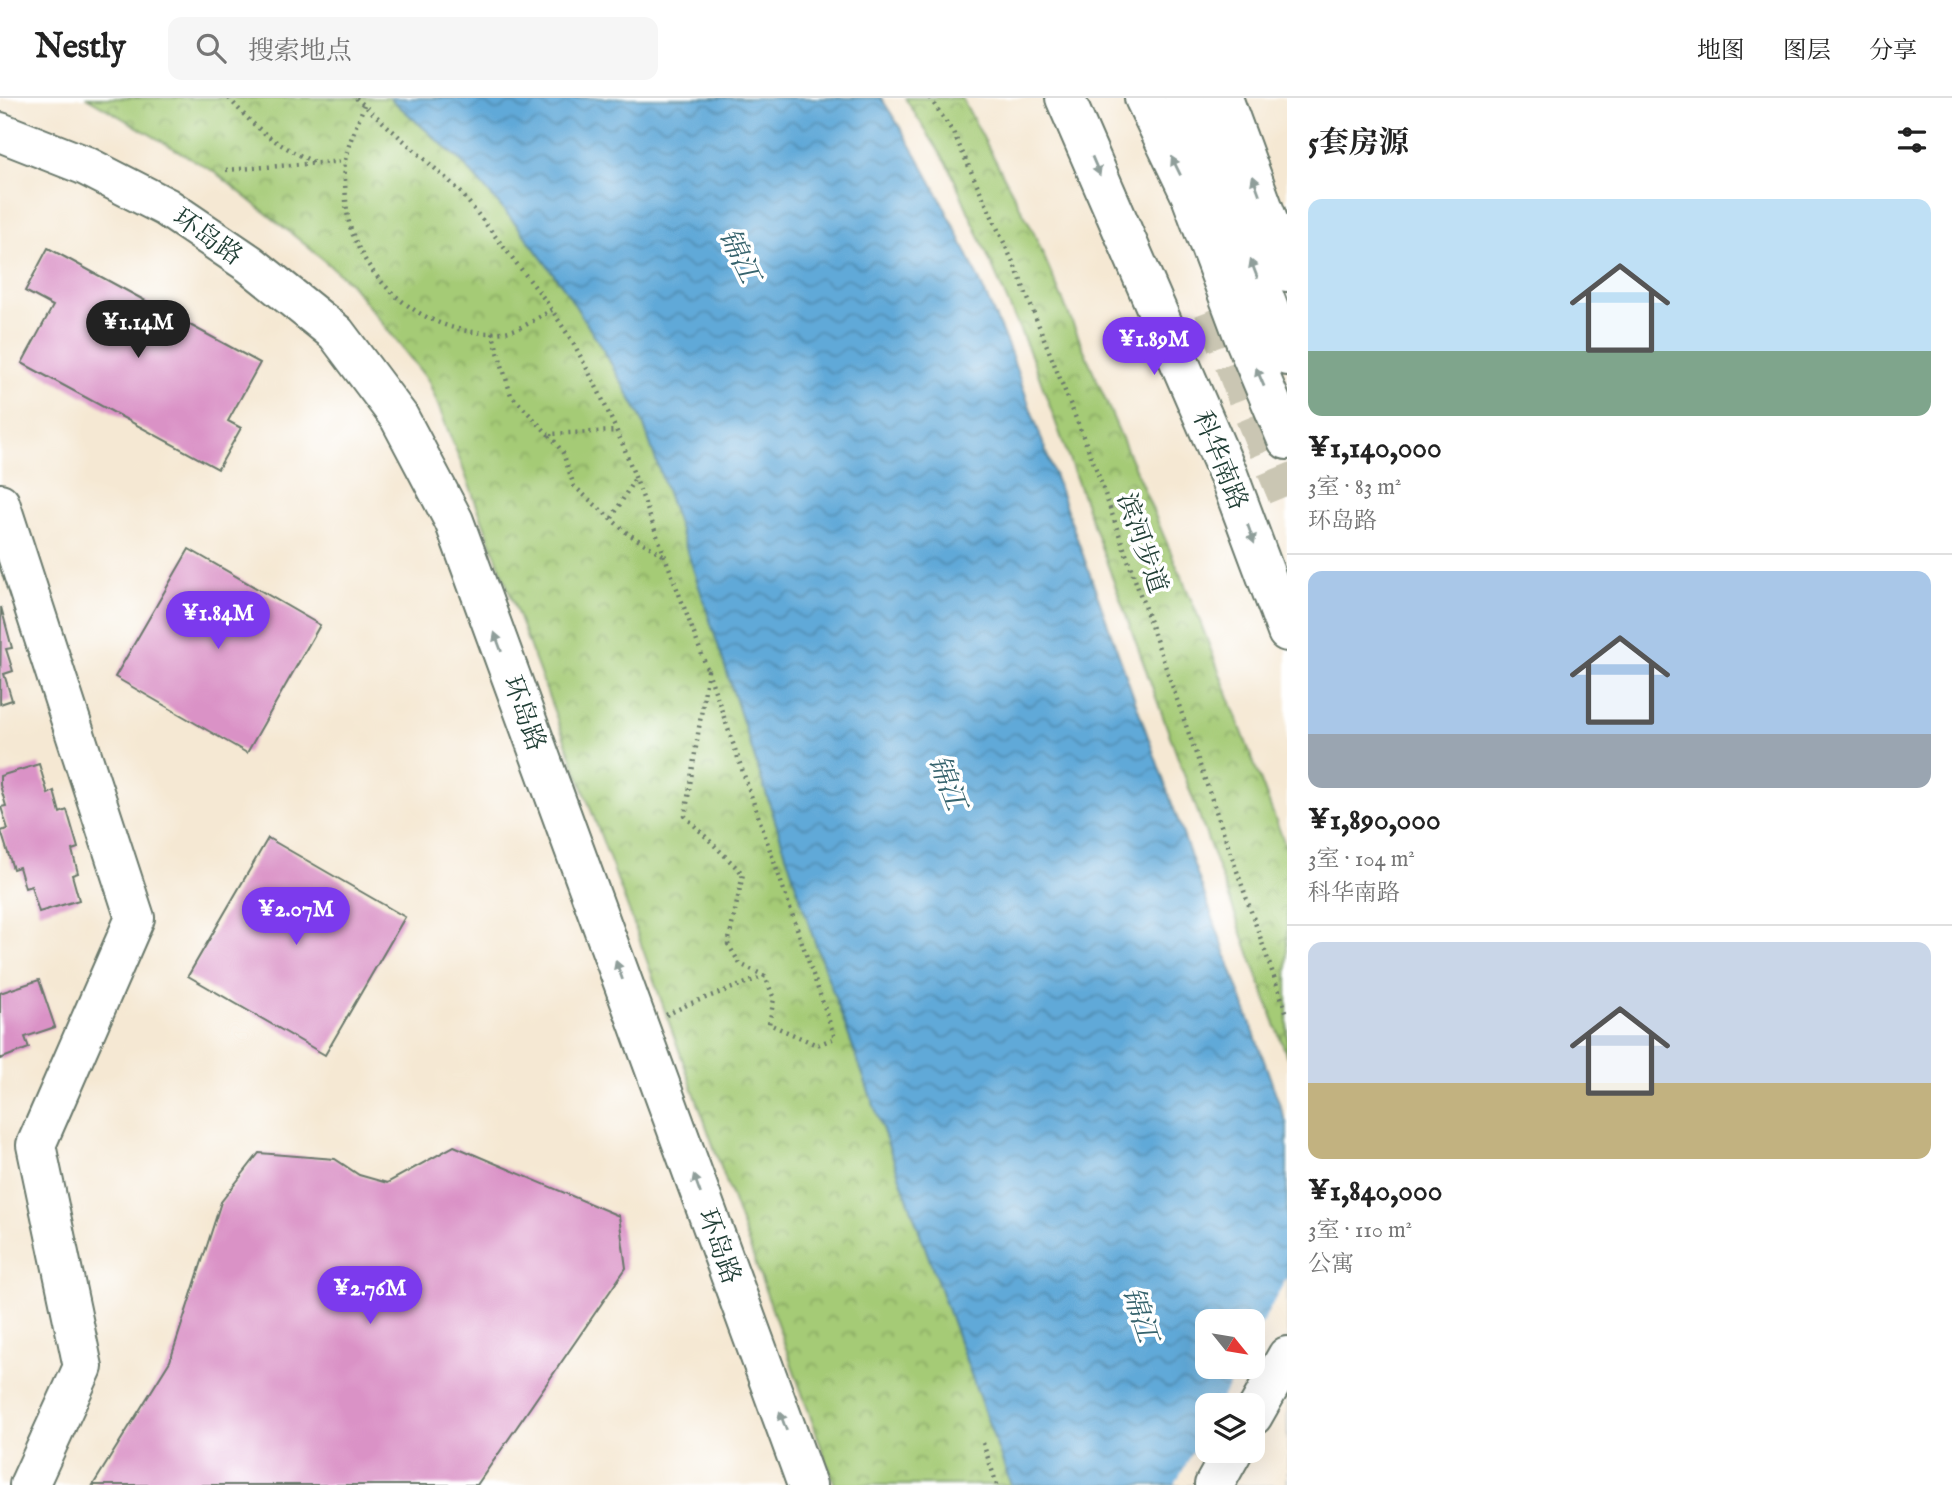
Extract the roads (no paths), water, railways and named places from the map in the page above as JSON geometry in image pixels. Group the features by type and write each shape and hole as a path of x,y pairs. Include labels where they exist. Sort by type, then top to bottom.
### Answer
{"main road":[{"path":"1144,98 1190,194 1244,338 1287,440"},
{"path":"1184,98 1202,135 1287,356"},
{"path":"1223,98 1287,272"},
{"name":"科华南路","path":"1066,100 1228,474 1287,632"},
{"name":"环岛路","path":"0,132 83,165 166,207 250,264 336,333 400,417 454,521 807,1485"},
{"path":"0,503 135,918 36,1145 83,1367 29,1485"},
{"path":"1265,1395 1287,1356"},
{"path":"1214,1485 1226,1463"}],"water":[{"name":"锦江","path":"390,98 881,98 900,128 951,221 1010,351 1287,1125 1287,1485 1011,1485 811,931 641,417 564,288 517,225 462,162"}],"tunnel":[{"path":"1213,309 1287,496"}]}
